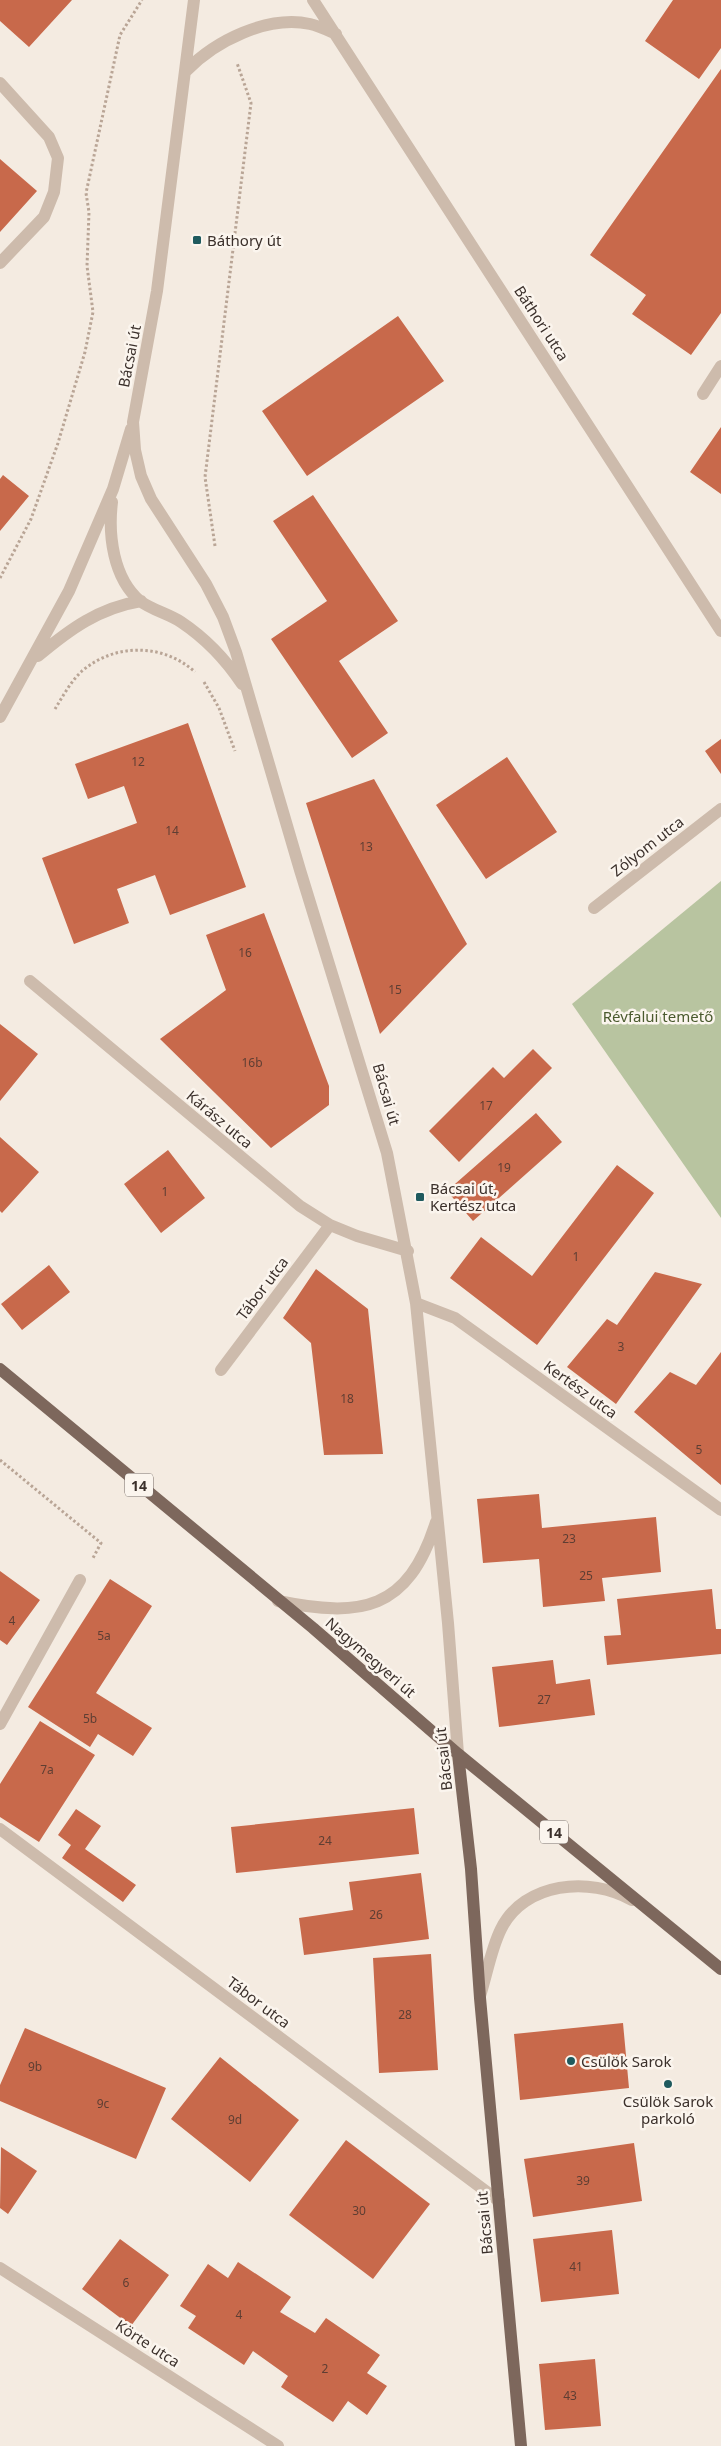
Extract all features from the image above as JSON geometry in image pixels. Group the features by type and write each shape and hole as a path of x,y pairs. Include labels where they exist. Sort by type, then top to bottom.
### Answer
{"main road":[{"name":"Nagymegyeri út","path":"0,1369 278,1600 458,1754 650,1909 721,1969"},
{"name":"Bácsai út","path":"458,1754 471,1869 480,1998 521,2446"}],"street":[{"name":"Bácsai út","path":"194,0 157,291 133,422 141,476 165,523 211,592 223,617 248,692 300,870 387,1153 408,1251 416,1303 438,1518 458,1754"},
{"name":"Báthori utca","path":"313,0 721,630"},
{"path":"186,70 198,59 220,45 238,36 267,26 284,23 311,24 336,34"},
{"path":"0,82 49,137 58,158 54,192 44,216 0,263"},
{"path":"703,394 721,366"},
{"path":"0,716 69,591 113,490 133,422"},
{"name":"Bácsai út","path":"113,490 111,538 115,559 122,575 141,601 180,622 197,635 225,662 248,692"},
{"path":"32,661 70,630 87,620 122,604 141,601"},
{"name":"Zólyom utca","path":"594,908 721,809"},
{"name":"Kárász utca","path":"30,981 272,1185 330,1225 358,1236 408,1251"},
{"name":"Tábor utca","path":"221,1370 330,1225"},
{"name":"Kertész utca","path":"416,1303 455,1318 721,1510"},
{"name":"Bácsai út","path":"278,1600 318,1608 353,1609 373,1604 389,1596 414,1573 432,1536 438,1518"},
{"path":"0,1724 80,1580"},
{"name":"Tábor utca","path":"0,1829 499,2201"},
{"name":"Bácsai út","path":"480,1998 500,1930 512,1912 531,1898 554,1889 578,1885 603,1887 622,1894 650,1909"},
{"name":"Körte utca","path":"0,2268 278,2446"}],"path":[{"path":"0,578 31,519 58,443 85,352 93,312 87,273 89,212 86,193 120,35 142,0"},
{"path":"215,550 205,477 251,103 236,59"},
{"path":"55,708 82,671 116,653 142,648 162,653 179,659 198,675"},
{"path":"203,680 219,708 236,754"},
{"path":"0,1460 101,1543"}],"green space":[{"name":"Révfalui temető","path":"721,881 721,1218 572,1004"}],"building":[{"path":"0,0 72,0 29,47 0,21"},
{"path":"673,0 721,0 721,48 699,79 645,41"},
{"path":"721,69 721,313 691,355 632,314 646,295 590,255"},
{"path":"0,159 37,191 0,232"},
{"path":"398,316 444,381 307,476 262,411"},
{"path":"721,427 721,494 690,472"},
{"path":"3,475 29,496 0,531 0,479"},
{"path":"313,495 398,621 339,661 388,733 352,758 271,639 327,601 273,521"},
{"path":"188,723 246,887 170,915 155,875 117,889 129,923 74,944 42,858 137,823 124,786 88,799 75,764"},
{"path":"721,739 721,774 705,751"},
{"path":"507,757 557,832 486,879 436,805"},
{"path":"374,779 467,944 380,1034 306,803"},
{"path":"264,913 329,1086 329,1105 271,1148 160,1039 226,990 206,935"},
{"path":"0,1024 38,1054 0,1101"},
{"path":"533,1049 552,1068 459,1162 429,1131 493,1067 504,1078"},
{"path":"536,1113 562,1142 473,1221 447,1191"},
{"path":"0,1137 39,1172 2,1213 0,1211"},
{"path":"168,1150 205,1198 161,1233 124,1184"},
{"path":"617,1165 654,1193 537,1345 450,1278 481,1237 532,1276"},
{"path":"49,1265 70,1292 22,1330 1,1304"},
{"path":"316,1269 368,1309 383,1454 324,1455 311,1343 283,1318"},
{"path":"655,1272 702,1284 616,1404 567,1367 607,1319 617,1325"},
{"path":"721,1352 721,1485 634,1412 670,1372 696,1385"},
{"path":"539,1494 542,1528 656,1517 661,1572 602,1578 605,1601 543,1607 539,1559 483,1563 477,1499"},
{"path":"0,1571 40,1600 7,1645 0,1640"},
{"path":"110,1579 152,1606 96,1693 152,1728 133,1756 98,1734 90,1747 28,1707"},
{"path":"712,1589 716,1629 721,1629 721,1654 607,1665 604,1636 621,1635 617,1599"},
{"path":"553,1660 556,1684 590,1679 595,1715 499,1727 492,1667"},
{"path":"40,1721 95,1755 39,1842 0,1817 0,1784"},
{"path":"414,1808 419,1854 236,1873 231,1827"},
{"path":"76,1809 101,1826 85,1849 136,1885 123,1902 62,1858 71,1845 58,1835"},
{"path":"421,1873 429,1939 304,1955 299,1918 353,1910 349,1882"},
{"path":"431,1954 438,2070 379,2073 373,1958"},
{"name":"Csülök Sarok","path":"623,2023 629,2088 520,2100 514,2034"},
{"path":"25,2028 166,2088 136,2159 0,2101 0,2085"},
{"path":"220,2057 299,2120 250,2182 171,2119"},
{"path":"346,2140 430,2204 373,2279 289,2215"},
{"path":"634,2143 642,2201 533,2217 524,2159"},
{"path":"1,2147 37,2171 8,2214 0,2208"},
{"path":"612,2230 619,2294 541,2302 533,2239"},
{"path":"120,2239 169,2275 131,2326 82,2289"},
{"path":"238,2262 291,2297 280,2312 315,2333 326,2318 380,2355 367,2373 387,2386 367,2415 348,2401 333,2422 281,2387 288,2376 253,2351 244,2365 188,2328 196,2316 180,2306 208,2264 228,2278"},
{"path":"595,2359 601,2426 545,2430 539,2364"}],"place":[{"name":"Báthory út","path":"197,240"},
{"name":"Bácsai út, Kertész utca","path":"420,1197"},
{"name":"Csülök Sarok","path":"571,2061"},
{"name":"Csülök Sarok parkoló","path":"668,2084"}]}
